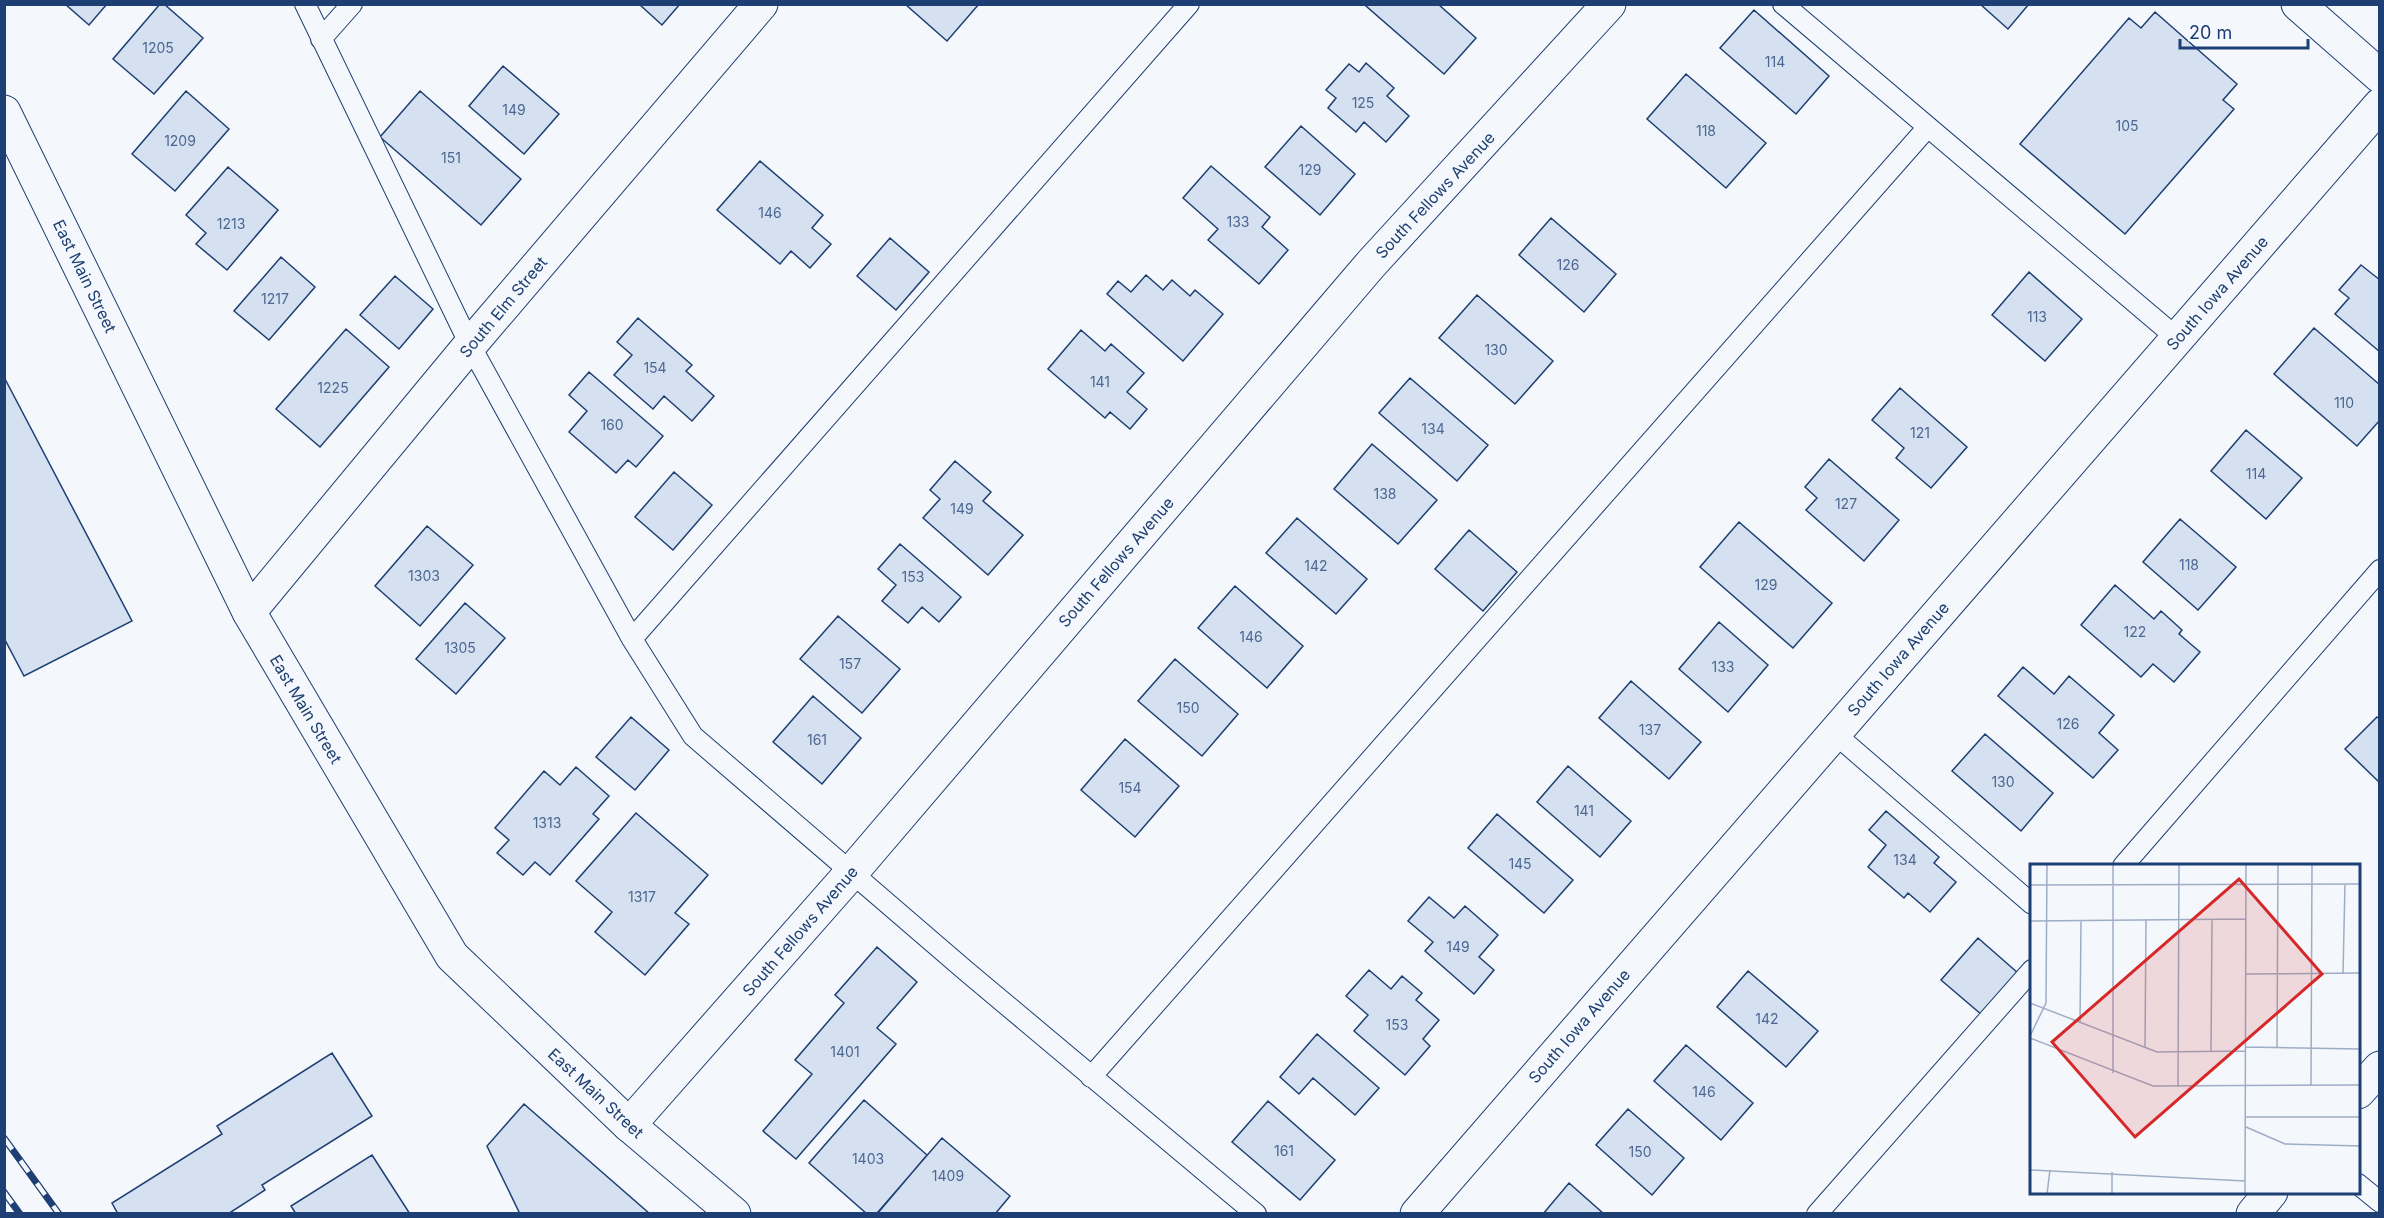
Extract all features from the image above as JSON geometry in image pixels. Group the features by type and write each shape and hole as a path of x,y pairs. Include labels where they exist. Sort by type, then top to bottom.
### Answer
{"main road":[{"name":"South Elm Street","path":"249,612 470,345 762,4"},
{"name":"South Fellows Avenue","path":"629,1125 851,873 1371,264 1610,4"},
{"path":"2298,4 2379,76"},
{"name":"South Iowa Avenue","path":"1417,1214 2379,105"},
{"name":"East Main Street","path":"4,111 249,612 452,956 629,1125 734,1214"},
{"path":"2360,1090 2379,1068"},
{"path":"2253,1214 2269,1194"}],"lane":[{"path":"304,4 470,345 632,639 693,736 1091,1077 1256,1214"},
{"path":"321,39 352,4"},
{"path":"632,639 1189,4"},
{"path":"1782,4 2177,338"},
{"path":"1091,1077 1927,128"},
{"path":"2125,864 2379,570"},
{"path":"1834,733 2030,903"},
{"path":"1817,1214 2030,971"},
{"path":"2360,1186 2379,1202"}],"building":[{"path":"65,4 107,4 89,25"},
{"path":"160,4 164,4 203,38 154,94 113,59"},
{"path":"639,4 680,4 662,25"},
{"path":"905,4 979,4 947,41"},
{"path":"1367,4 1438,4 1476,38 1444,74 1366,6"},
{"path":"1980,4 2029,4 2008,29"},
{"path":"1754,10 1829,76 1796,114 1720,48"},
{"path":"2155,12 2237,84 2223,100 2234,109 2125,234 2020,144 2129,18 2141,28"},
{"path":"1366,63 1394,88 1387,96 1409,116 1386,142 1364,122 1356,132 1328,108 1336,98 1326,90 1349,64 1359,72"},
{"path":"503,66 559,114 524,154 469,106"},
{"path":"1686,74 1766,143 1726,188 1647,119"},
{"path":"186,91 229,129 175,191 132,154"},
{"path":"420,91 521,179 481,225 380,137"},
{"path":"1301,126 1355,174 1320,215 1265,167"},
{"path":"760,161 823,215 812,228 831,244 810,268 791,251 780,264 717,210"},
{"path":"1211,166 1270,217 1262,227 1288,250 1259,284 1208,240 1218,229 1183,198"},
{"path":"228,167 278,210 227,270 196,244 206,233 186,215"},
{"path":"1551,218 1616,274 1584,312 1519,255"},
{"path":"890,238 929,272 896,310 857,276"},
{"path":"281,257 315,287 269,340 234,311"},
{"path":"2361,265 2380,280 2380,352 2335,314 2349,298 2339,290"},
{"path":"2029,272 2082,319 2045,361 1992,315"},
{"path":"1146,275 1163,290 1172,280 1190,296 1195,290 1223,314 1183,361 1107,294 1118,281 1131,292"},
{"path":"395,276 433,309 399,349 360,315"},
{"path":"1477,295 1553,361 1515,404 1439,338"},
{"path":"638,318 692,365 686,371 714,396 692,421 664,396 653,409 614,375 632,355 617,342"},
{"path":"2314,328 2380,385 2380,420 2357,446 2274,374"},
{"path":"346,329 389,367 320,447 276,409"},
{"path":"1081,330 1105,351 1111,344 1144,373 1127,392 1147,409 1130,429 1110,412 1105,418 1048,369"},
{"path":"589,372 663,436 636,467 628,460 616,473 569,432 587,411 569,395"},
{"path":"4,377 132,621 24,676 4,638"},
{"path":"1410,378 1488,445 1457,481 1379,413"},
{"path":"1900,388 1967,447 1931,488 1896,458 1904,448 1872,420"},
{"path":"2246,430 2302,478 2266,519 2211,471"},
{"path":"1372,444 1437,500 1398,544 1334,489"},
{"path":"1829,459 1899,520 1864,561 1806,510 1817,498 1805,487"},
{"path":"955,461 991,492 983,501 1023,535 988,575 923,518 940,499 930,490"},
{"path":"674,472 712,505 673,550 635,517"},
{"path":"1297,518 1367,579 1336,614 1266,553"},
{"path":"2180,519 2236,567 2198,610 2143,562"},
{"path":"1739,522 1832,603 1793,648 1700,567"},
{"path":"427,526 473,565 420,626 375,586"},
{"path":"1469,530 1517,572 1483,611 1435,569"},
{"path":"900,544 961,597 939,622 922,607 908,623 882,601 896,585 878,569"},
{"path":"2115,585 2154,619 2161,611 2182,630 2179,634 2200,652 2174,682 2153,664 2141,677 2081,625"},
{"path":"1235,586 1303,646 1267,688 1198,628"},
{"path":"465,603 505,638 456,694 416,659"},
{"path":"838,616 900,669 862,713 800,659"},
{"path":"1719,622 1768,665 1728,712 1679,669"},
{"path":"1175,659 1238,714 1202,756 1138,701"},
{"path":"2023,667 2054,694 2069,676 2114,715 2099,733 2118,750 2093,778 1998,696"},
{"path":"1631,681 1701,742 1669,779 1599,718"},
{"path":"813,696 861,738 822,784 773,742"},
{"path":"631,717 669,750 635,790 596,757"},
{"path":"2377,717 2380,719 2380,783 2345,749"},
{"path":"1985,734 2053,793 2021,831 1952,771"},
{"path":"1125,739 1179,786 1135,837 1081,790"},
{"path":"1568,766 1631,821 1600,857 1537,802"},
{"path":"576,767 609,796 593,814 599,819 550,875 535,862 523,875 497,853 509,840 495,828 544,771 560,785"},
{"path":"1886,811 1939,857 1934,863 1956,882 1930,912 1908,893 1904,898 1868,867 1886,845 1869,830"},
{"path":"636,813 708,875 675,913 689,924 645,975 595,932 612,912 576,881"},
{"path":"1497,814 1573,880 1544,913 1468,848"},
{"path":"1429,897 1454,918 1465,906 1498,935 1479,957 1494,970 1474,994 1425,951 1433,942 1408,921"},
{"path":"1978,938 2018,973 1982,1015 1941,980"},
{"path":"877,947 917,982 877,1028 896,1044 796,1159 763,1131 812,1074 795,1060 844,1003 835,995"},
{"path":"1369,970 1391,989 1402,976 1422,993 1416,1000 1439,1020 1423,1039 1430,1046 1405,1075 1354,1031 1368,1015 1346,996"},
{"path":"1748,971 1818,1031 1786,1067 1717,1007"},
{"path":"1317,1034 1379,1088 1355,1115 1313,1078 1299,1094 1280,1077"},
{"path":"1686,1045 1753,1103 1721,1140 1654,1081"},
{"path":"332,1053 372,1116 262,1185 265,1190 228,1214 118,1214 112,1203 222,1134 217,1126"},
{"path":"864,1100 927,1155 877,1214 867,1214 809,1163"},
{"path":"1268,1101 1335,1160 1300,1200 1232,1142"},
{"path":"524,1104 650,1214 520,1214 487,1146"},
{"path":"1628,1109 1684,1158 1652,1195 1596,1145"},
{"path":"942,1138 1010,1196 995,1214 880,1214 878,1212"},
{"path":"372,1155 410,1214 296,1214 291,1206"},
{"path":"1569,1183 1604,1214 1543,1214"}],"railway":[{"path":"4,1138 59,1214"},
{"path":"4,1192 20,1214"}]}
